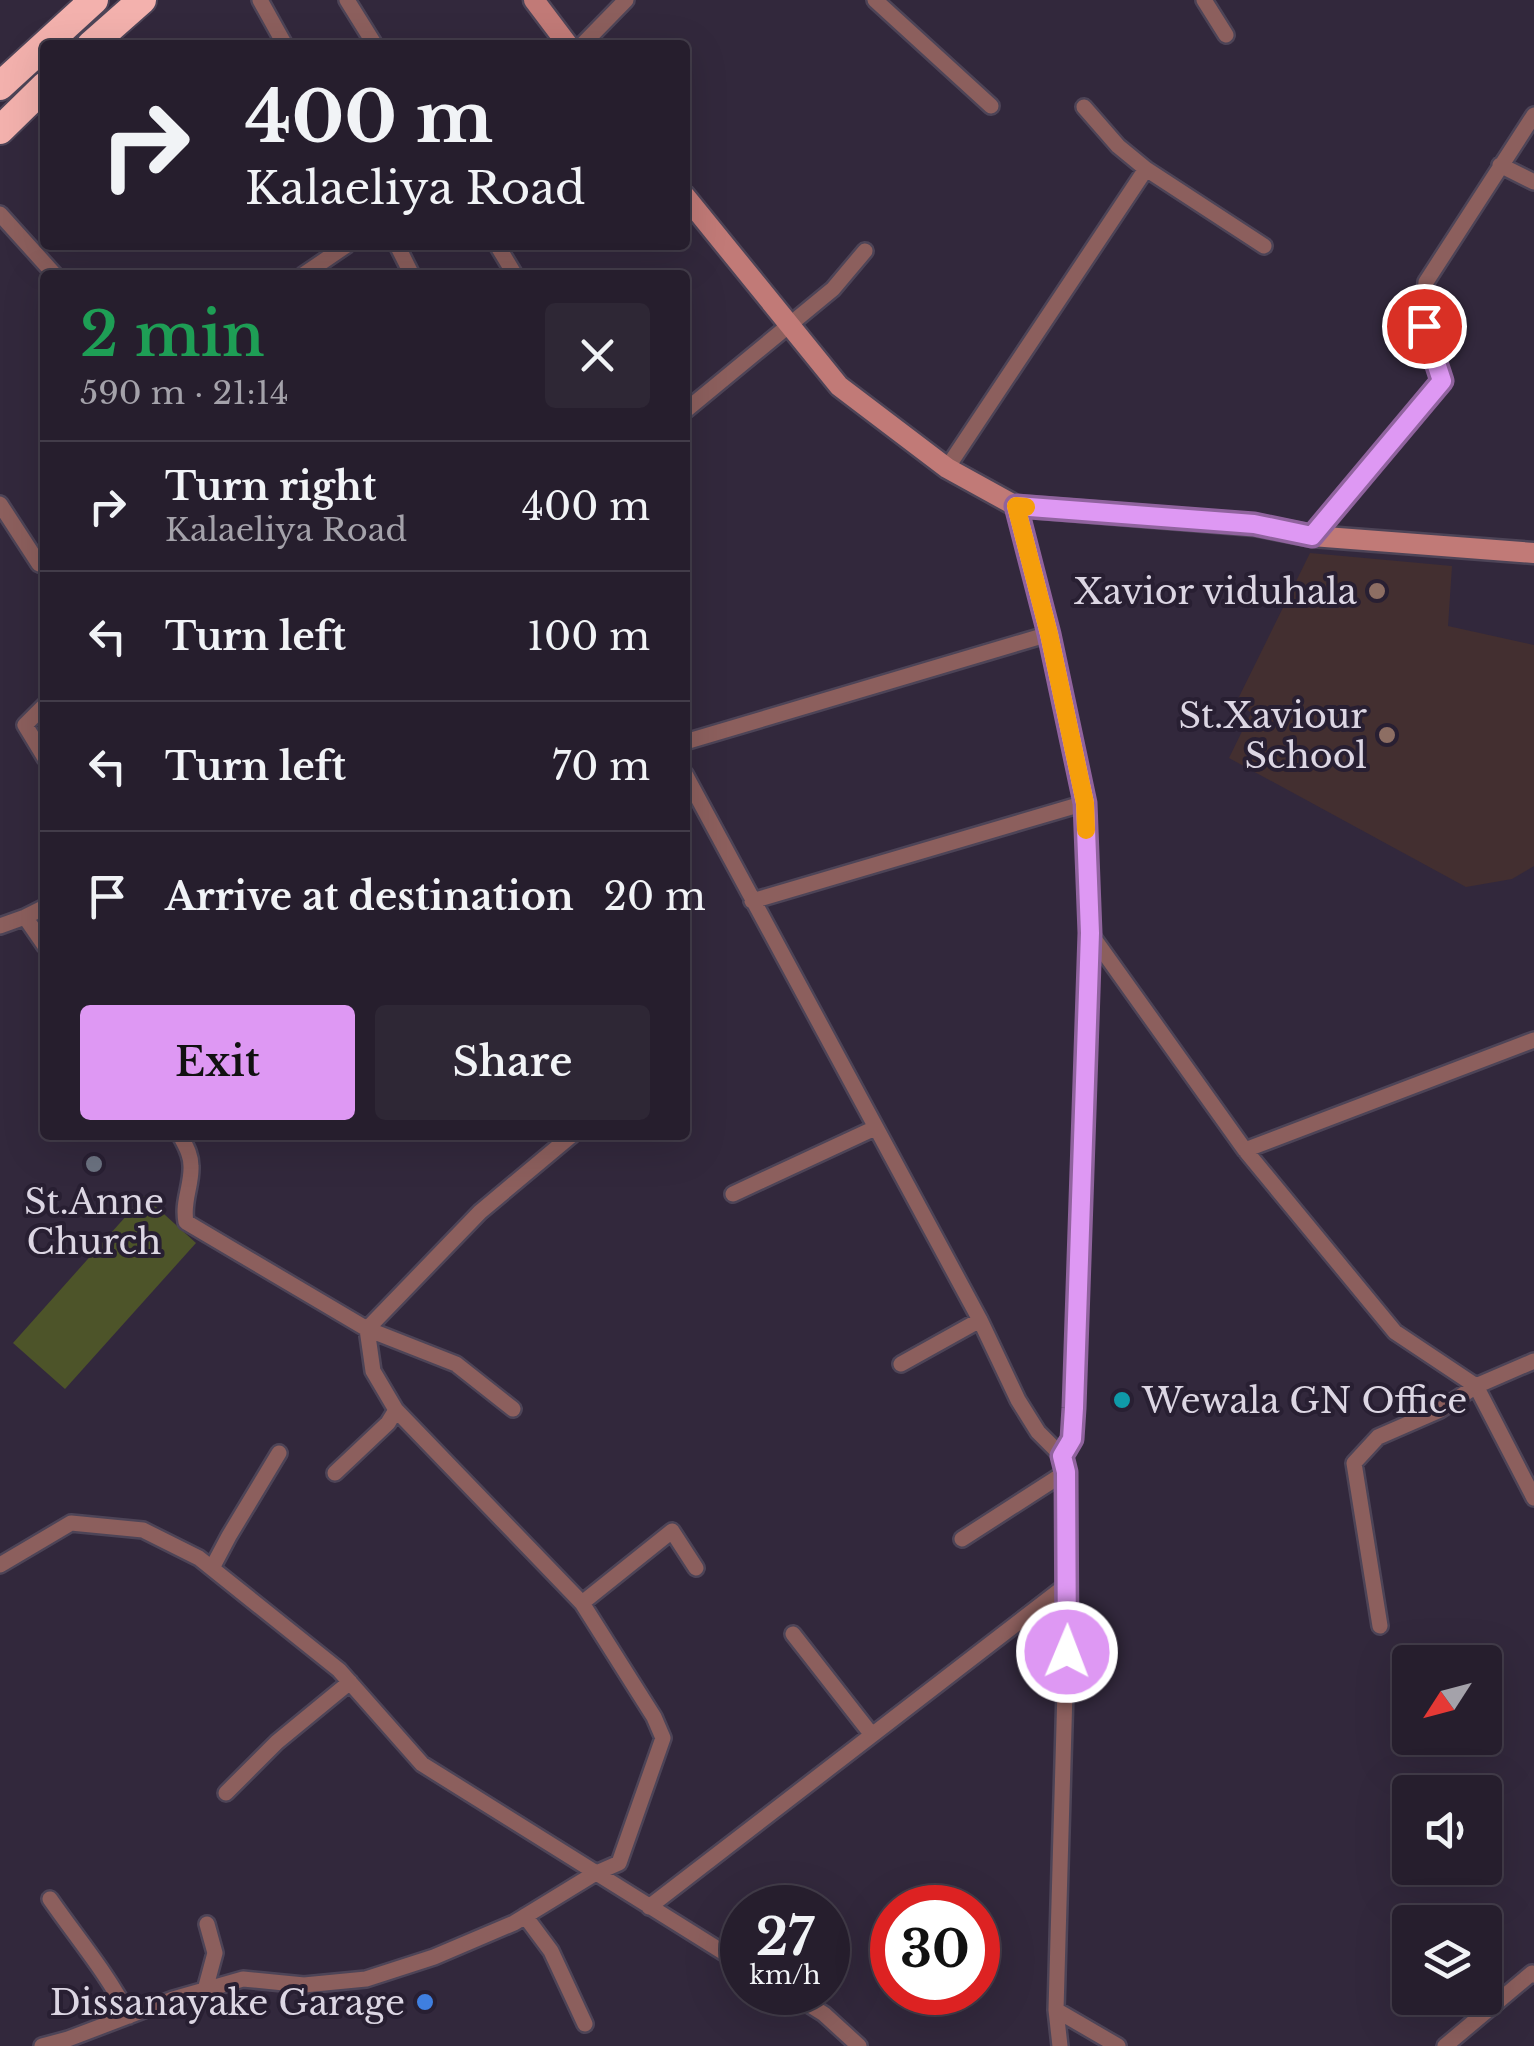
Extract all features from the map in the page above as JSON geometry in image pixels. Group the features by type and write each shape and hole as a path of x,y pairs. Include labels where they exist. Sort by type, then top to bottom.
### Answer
{"highway":[{"path":"50,40 94,0"},
{"path":"97,40 142,0"},
{"path":"0,86 40,49"},
{"path":"0,130 40,91"}],"street":[{"path":"260,0 283,40"},
{"path":"347,0 372,40"},
{"path":"534,0 564,40"},
{"path":"587,40 626,0"},
{"path":"875,0 992,106"},
{"path":"1204,0 1226,36"},
{"path":"1084,107 1118,146 1146,169 1264,246"},
{"path":"1312,536 1442,381 1424,326 1426,282 1534,116"},
{"path":"1500,165 1534,182"},
{"path":"946,468 1146,169"},
{"path":"690,202 839,386 946,468 1016,506 1254,524 1312,536 1533,552"},
{"path":"0,214 40,246"},
{"path":"310,270 340,250"},
{"path":"690,407 834,289 865,250"},
{"path":"0,504 40,564"},
{"path":"1016,506 1049,634 1085,803 1090,933 1073,1424 1064,1464 1068,1584 1056,2010 1060,2046"},
{"path":"690,741 1049,634"},
{"path":"40,709 25,725 40,750"},
{"path":"690,783 980,1320 1018,1400 1064,1464"},
{"path":"752,901 1085,803"},
{"path":"0,926 40,910"},
{"path":"25,918 40,939"},
{"path":"1090,933 1245,1150 1395,1332 1476,1386 1534,1498"},
{"path":"1245,1150 1534,1040"},
{"path":"733,1194 876,1128"},
{"path":"182,1140 192,1168 184,1210 186,1222 367,1329 456,1364 513,1409"},
{"path":"367,1329 480,1212 566,1140"},
{"path":"901,1364 980,1320"},
{"path":"42,2046 243,1979 304,1986 366,1978 434,1957 514,1923 619,1862 664,1738 654,1716 582,1603 396,1410 373,1371 367,1329"},
{"path":"1380,1626 1354,1463 1378,1437 1440,1410 1476,1386 1534,1360"},
{"path":"335,1473 388,1423 396,1410"},
{"path":"212,1568 279,1453"},
{"path":"962,1539 1064,1464"},
{"path":"0,1565 71,1524 143,1530 199,1558 339,1670 422,1764 720,1951"},
{"path":"582,1603 672,1531 696,1568"},
{"path":"649,1907 1068,1584"},
{"path":"793,1634 872,1735"},
{"path":"226,1793 277,1742 350,1682"},
{"path":"50,1899 92,1954 130,2016"},
{"path":"525,1916 550,1951 585,2024"},
{"path":"205,1990 215,1953 207,1924"},
{"path":"1444,2046 1534,1974"},
{"path":"1056,2010 1118,2046"},
{"path":"825,2015 859,2046"}],"shaded area":[{"name":"St.Xaviour School","path":"1310,553 1452,566 1448,626 1534,645 1534,866 1512,879 1466,887 1229,758 1251,713 1237,701"}],"green space":[{"path":"144,1196 196,1243 65,1389 13,1343"}],"slow traffic":[{"path":"1026,507 1016,506 1049,634 1085,803 1086,830"}],"place":[{"name":"Xavior viduhala","path":"1377,591"},
{"name":"St.Xaviour School","path":"1387,735"},
{"name":"St.Anne Church","path":"94,1164"},
{"name":"Wewala GN Office","path":"1122,1400"},
{"name":"Dissanayake Garage","path":"425,2002"}],"route":[{"path":"1067,1652 1066,1472 1062,1456 1072,1439 1074,1408 1090,933 1085,803 1049,634 1016,506 1254,524 1312,536 1442,381 1424,326"}]}
